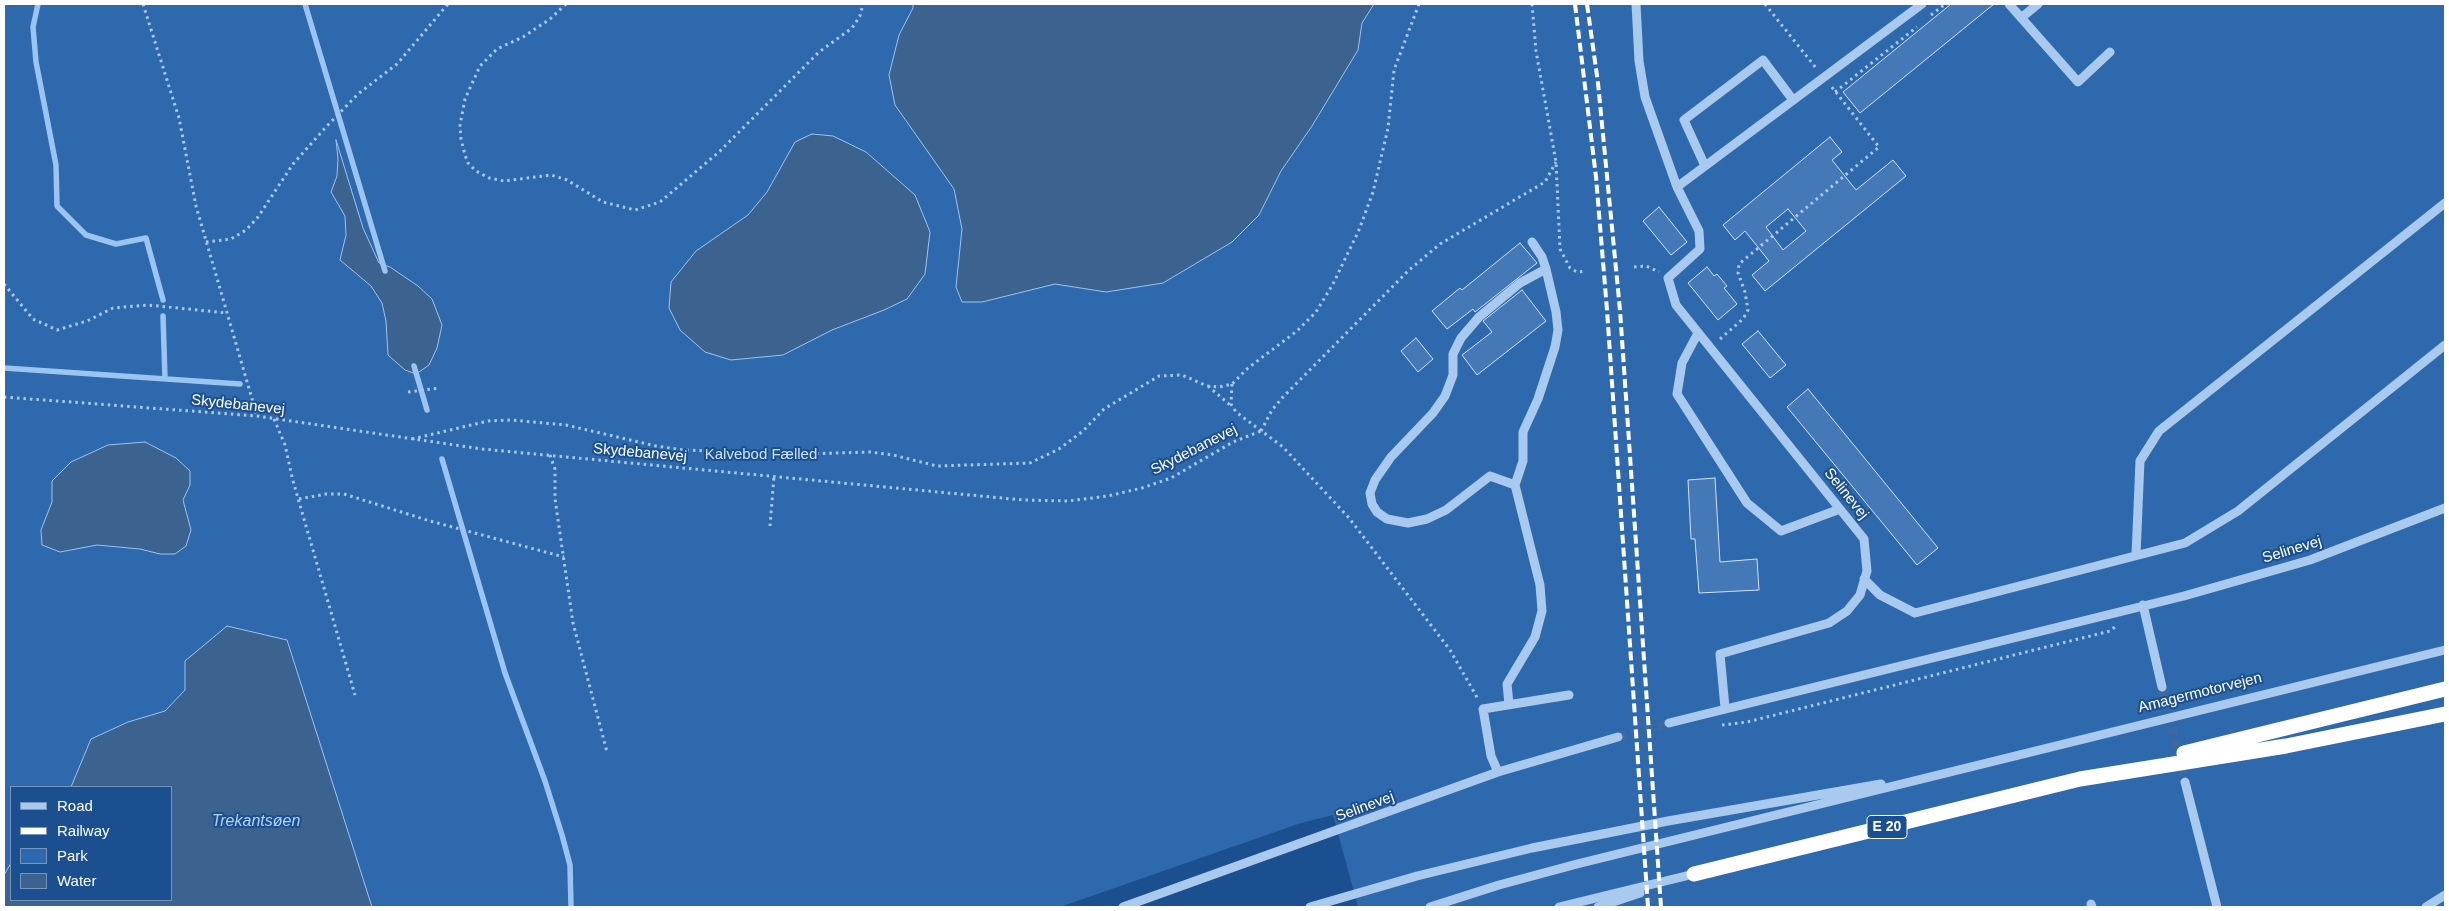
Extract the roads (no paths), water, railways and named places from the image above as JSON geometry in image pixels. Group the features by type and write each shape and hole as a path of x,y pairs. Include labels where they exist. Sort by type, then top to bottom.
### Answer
{"highway":[{"name":"E 20","path":"1694,874 2445,689"},
{"path":"2080,779 2286,746 2445,714"}],"street":[{"path":"1636,4 1640,62 1645,97 1677,188 1922,4"},
{"path":"2009,4 2078,82 2110,52"},
{"path":"2021,18 2038,4"},
{"path":"1705,166 1684,120 1763,60 1794,100"},
{"name":"Selinevej","path":"1677,188 1698,231 1700,249 1668,278 1676,306 1864,539 1867,571 1860,594 1847,611 1829,622 1720,654 1725,708"},
{"path":"2136,555 2140,461 2159,431 2445,203"},
{"path":"1509,704 1507,684 1535,637 1542,611 1540,585 1515,485 1523,461 1523,432 1538,399 1555,347 1558,330 1556,312 1546,269 1542,257 1532,242"},
{"path":"1515,485 1490,476 1446,510 1427,519 1408,523 1387,519 1377,512 1372,504 1370,493 1375,480 1392,457 1445,396 1453,375 1453,354 1461,338 1479,317 1520,283 1546,269"},
{"path":"1698,333 1682,363 1677,394 1747,503 1781,531 1840,509"},
{"path":"1864,579 1880,596 1914,613 2185,543 2238,511 2445,345"},
{"name":"Selinevej","path":"1669,723 2143,605 2310,560 2445,508"},
{"path":"2143,605 2162,687"},
{"name":"Amagermotorvejen","path":"1962,769 2445,650"},
{"path":"1498,772 1491,756 1483,708 1569,696"},
{"name":"Selinevej","path":"1123,907 1498,772 1618,737"},
{"path":"1310,907 1417,876 1532,848 1668,821 1962,769"},
{"path":"1430,907 1499,885 1577,864 1962,769"},
{"path":"2185,782 2217,907"},
{"path":"1559,907 1694,874"},
{"path":"1598,907 1694,874"},
{"path":"2426,907 2445,895"}],"water":[{"path":"913,4 1374,4 1362,23 1358,50 1312,126 1281,171 1259,215 1232,242 1163,283 1106,292 1055,284 982,302 962,302 956,287 962,229 954,189 895,105 889,75 899,35 913,8"},
{"path":"812,134 833,136 866,152 915,195 930,232 925,274 907,299 832,330 783,355 731,360 705,352 680,330 669,308 671,282 696,251 748,215 767,192 795,142"},
{"path":"336,140 363,228 379,263 390,267 418,286 432,299 442,325 437,348 429,365 416,374 405,370 388,355 386,321 382,303 371,286 340,260 346,235 345,216 331,192 337,176"},
{"path":"145,442 176,458 190,471 190,485 183,500 191,530 186,546 175,554 160,554 140,549 97,545 60,552 42,545 41,530 52,502 52,481 71,462 108,445"},
{"name":"Trekantsøen","path":"227,626 287,640 372,907 4,907 4,875 10,865 10,901 172,901 172,786 71,786 91,739 128,722 165,711 185,690 185,661"}],"waterway":[{"path":"38,4 33,27 36,62 56,165 57,206 86,235 116,244 146,238 163,300"},
{"path":"305,4 385,271"},
{"path":"163,316 165,379"},
{"path":"414,366 427,410"},
{"path":"4,368 240,384"},
{"path":"442,459 505,673 545,781 562,835 570,865 571,907"}],"tunnel":[{"path":"2162,687 2185,782"},
{"path":"1618,737 1669,723"}],"railway":[{"path":"1575,4 1596,177 1607,310 1648,907"},
{"path":"1587,4 1598,83 1620,310 1661,907"}],"park label":[{"name":"Kalvebod Fælled","path":"761,455"}]}
